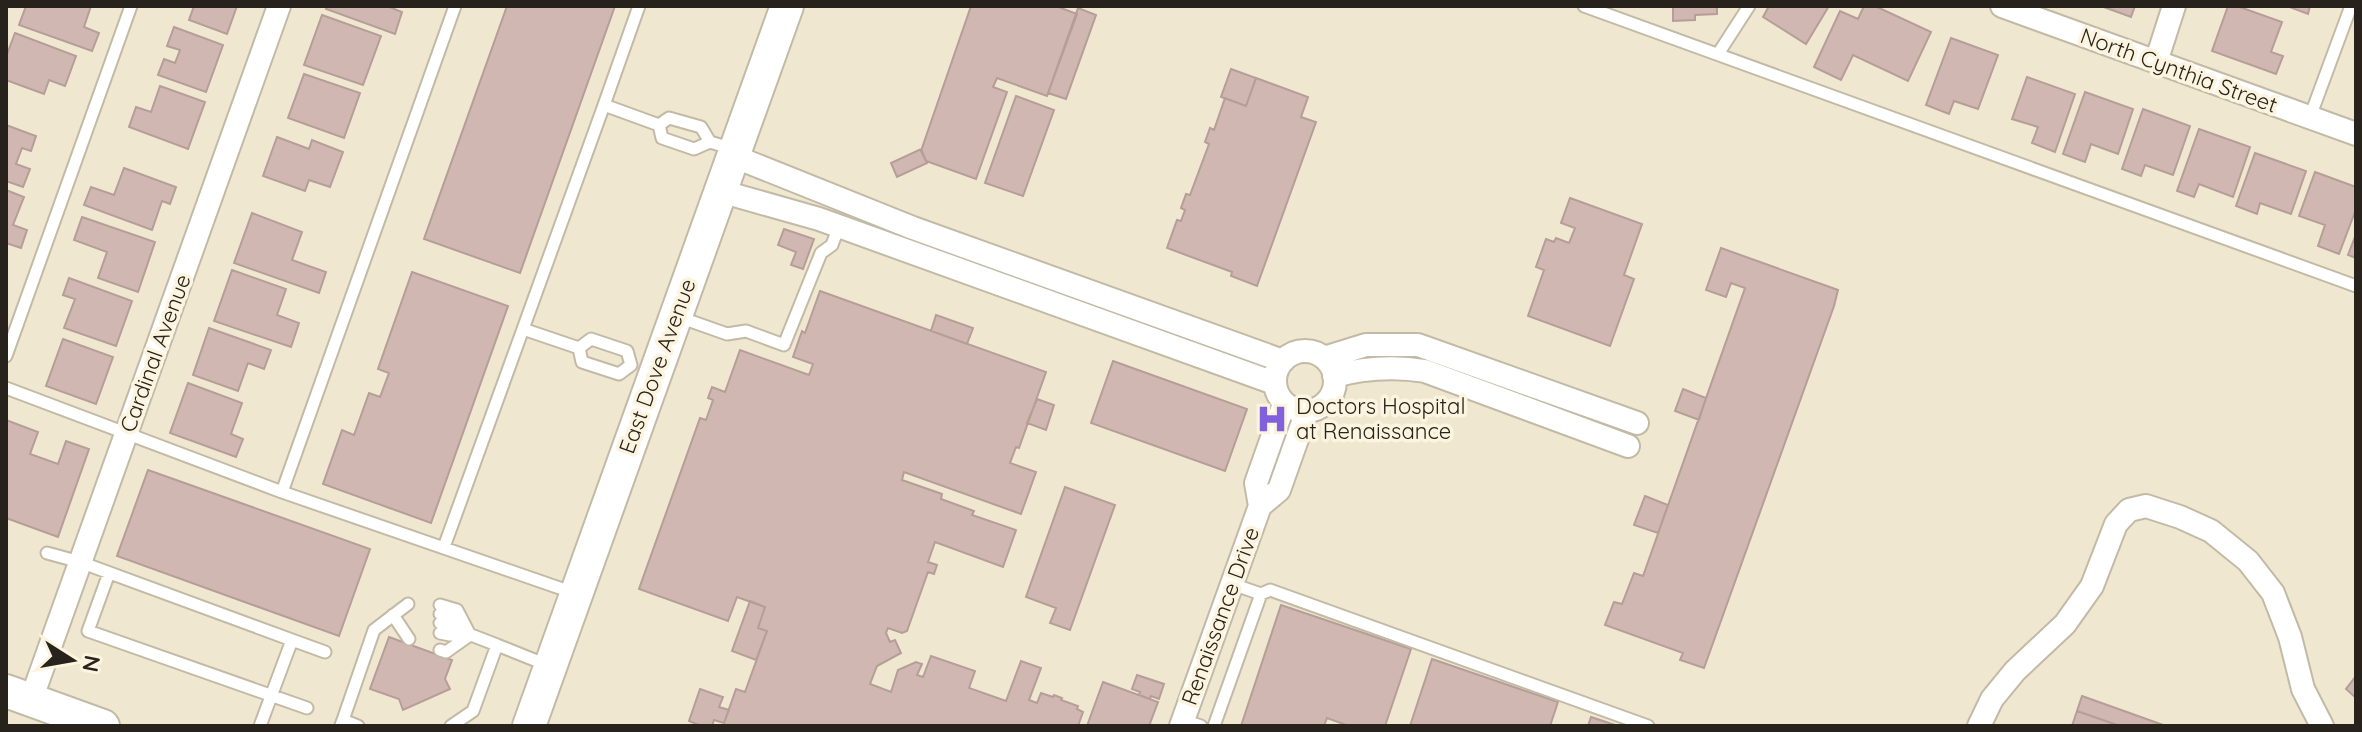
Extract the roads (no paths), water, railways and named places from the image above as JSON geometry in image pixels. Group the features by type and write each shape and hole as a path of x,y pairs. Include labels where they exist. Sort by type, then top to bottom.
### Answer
{"main road":[{"name":"East Dove Avenue","path":"529,726 575,593 643,369 675,315 720,191 726,149 787,6"},
{"path":"18,696 83,723"}],"street":[{"name":"Cardinal Avenue","path":"18,696 80,562 279,6"},
{"name":"North Cynthia Street","path":"2002,6 2031,11 2156,62 2356,134"},
{"path":"2156,62 2174,6"},
{"path":"726,149 913,228 1283,361"},
{"path":"720,191 839,226 1274,383"},
{"path":"839,226 848,202"},
{"path":"905,251 913,228"},
{"path":"955,268 963,246"},
{"path":"1064,307 1071,285"},
{"path":"1107,323 1115,301"},
{"path":"1170,346 1177,324"},
{"path":"1359,359 1366,345 1418,345 1637,423"},
{"path":"1425,371 1433,350"},
{"path":"1300,351 1312,352 1329,367 1333,390 1327,402 1307,411 1297,411 1284,404 1274,383 1283,361 1300,351"},
{"path":"1329,367 1359,359 1425,371 1628,446"},
{"name":"Renaissance Drive","path":"1188,724 1260,506 1256,483 1284,404"},
{"path":"1576,427 1583,404"},
{"name":"Renaissance Drive","path":"1260,506 1279,490 1307,411"},
{"path":"1979,726 1992,699 2015,671 2065,624 2092,586 2116,524 2129,510 2146,506 2211,531 2248,561 2273,593 2290,637 2303,689 2322,726"}],"lane":[{"path":"6,356 131,6"},
{"path":"282,492 455,6"},
{"path":"444,547 639,6"},
{"path":"1584,6 2356,286"},
{"path":"1718,54 1749,6"},
{"path":"2310,117 2351,6"},
{"path":"604,105 659,125"},
{"path":"659,125 669,118 701,127 726,149"},
{"path":"659,125 662,138 694,149 726,149"},
{"path":"675,315 727,334 746,331 784,345 821,253 832,245 839,226"},
{"path":"523,329 579,348"},
{"path":"591,339 627,351 643,369 619,374 594,366 582,362 579,348 591,339"},
{"path":"6,388 282,492 575,593"},
{"path":"47,553 80,562 325,652"},
{"path":"109,573 88,631 307,708"},
{"path":"1232,584 1261,594 1270,590 1648,726"},
{"path":"1214,726 1261,594"},
{"path":"440,628 457,610 470,635"},
{"path":"358,726 342,723 374,630 393,615 409,618 393,615"},
{"path":"440,628 470,635 549,666"},
{"path":"440,628 446,652 470,635"},
{"path":"260,726 292,640"},
{"path":"451,726 466,722 473,711 497,645"}],"place":[{"name":"Doctors Hospital at Renaissance","path":"1272,419"}]}
